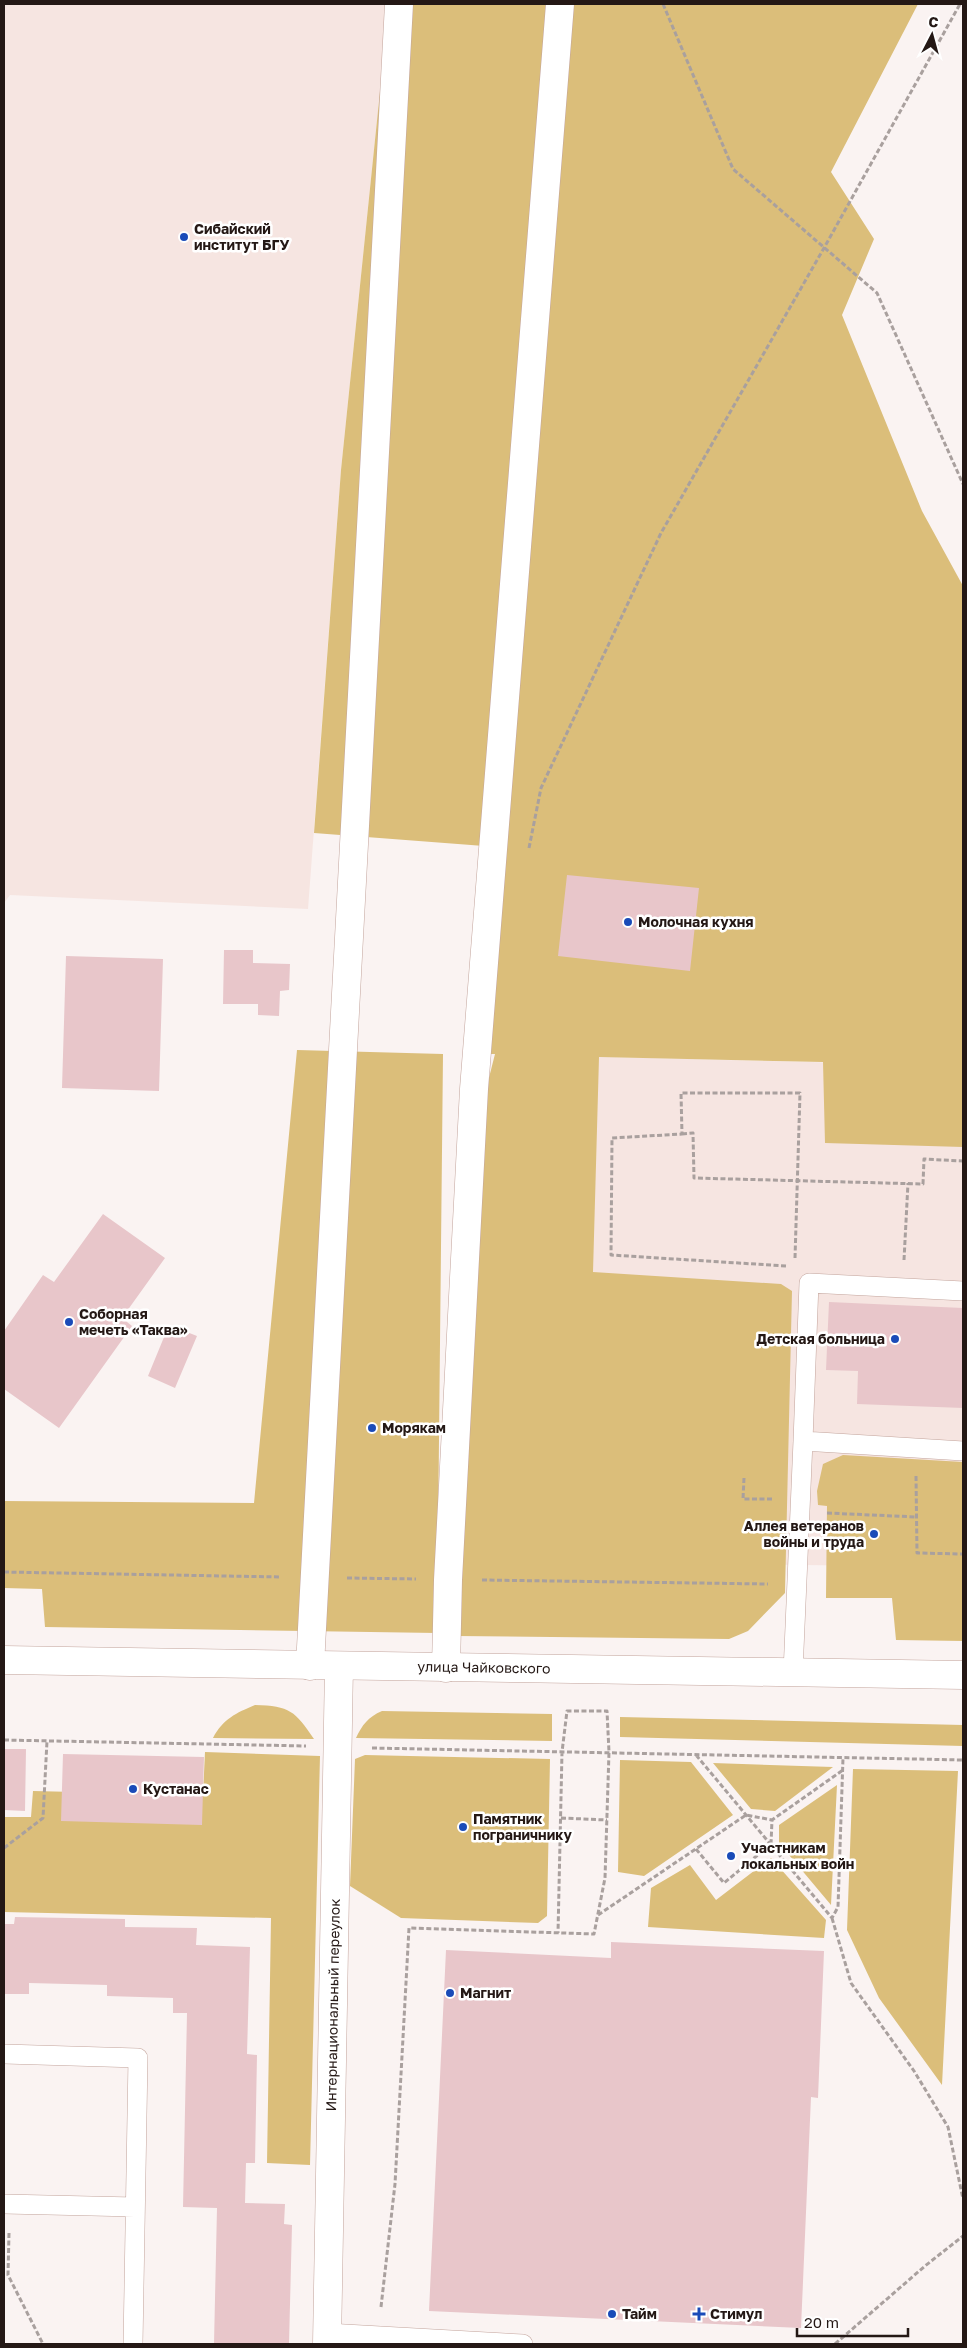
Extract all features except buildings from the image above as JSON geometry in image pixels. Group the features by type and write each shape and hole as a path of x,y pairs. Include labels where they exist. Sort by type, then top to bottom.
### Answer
{"street":[{"path":"310,1666 399,4"},
{"path":"446,1668 448,1580 474,1089 560,4"},
{"name":"улица Чайковского","path":"4,1660 963,1675"},
{"name":"Интернациональный переулок","path":"327,2339 339,1666"}],"lane":[{"path":"793,1673 809,1284 963,1291"},
{"path":"803,1441 963,1451"},
{"path":"4,2054 138,2058 132,2344"},
{"path":"7,2204 135,2208"},
{"path":"327,2339 378,2336 523,2344"}],"path":[{"path":"663,4 733,169 878,293 963,484"},
{"path":"528,854 541,788 661,533 824,248 960,4"},
{"path":"682,1134 681,1093 800,1093 798,1181 794,1266 611,1255 612,1138 682,1134 694,1133 694,1178 798,1181 908,1183 923,1184 924,1159 963,1161"},
{"path":"903,1288 908,1183"},
{"path":"916,1448 917,1553 963,1554"},
{"path":"744,1478 743,1499 917,1517"},
{"path":"4,1572 796,1584"},
{"path":"378,2336 395,2184 409,1928 558,1933 594,1934 605,1878 609,1752 607,1712 567,1711 562,1752 558,1933"},
{"path":"4,1740 963,1760"},
{"path":"4,1848 43,1818 47,1741"},
{"path":"696,1755 832,1918 851,1983 914,2071 948,2127 963,2199"},
{"path":"832,1918 838,1907 843,1758"},
{"path":"598,1916 746,1815 772,1820 843,1770"},
{"path":"561,1818 607,1820"},
{"path":"696,1849 724,1883 771,1844 772,1820"},
{"path":"7,2204 8,2276 43,2344"},
{"path":"835,2344 925,2266 963,2236"}],"shaded area":[{"name":"Сибайский институт БГУ","path":"4,4 389,4 341,470 308,909 10,895 4,903"},
{"path":"389,4 918,4 831,172 874,239 842,315 922,511 963,586 963,1147 825,1143 823,1062 599,1057 593,1272 781,1284 792,1291 785,1593 748,1631 729,1639 457,1636 477,1125 495,1054 475,1054 484,846 314,833 341,470"},
{"path":"297,1050 443,1054 437,1633 45,1627 42,1589 4,1588 4,1501 254,1503"},
{"path":"495,1054 963,1066 963,1567 478,1561"},
{"path":"843,1455 963,1462 963,1641 896,1640 892,1598 826,1598 827,1506 818,1505 817,1491 823,1464"},
{"path":"255,1705 276,1707 290,1712 302,1722 314,1739 213,1738 221,1726 231,1717"},
{"path":"382,1711 552,1714 552,1741 356,1738 366,1722"},
{"path":"620,1717 963,1725 963,1746 620,1737"},
{"path":"205,1752 320,1756 310,2165 267,2163 271,1918 4,1912 4,1817 31,1817 33,1791 203,1795"},
{"path":"365,1755 550,1759 547,1916 538,1923 401,1918 350,1886 355,1759"},
{"path":"620,1760 691,1762 733,1815 644,1876 618,1872"},
{"path":"713,1763 833,1767 775,1811 751,1809"},
{"path":"853,1769 958,1771 942,2085 879,1998 847,1930"},
{"path":"837,1785 831,1905 779,1843 779,1825"},
{"path":"771,1858 826,1920 824,1938 648,1927 651,1888 690,1865 716,1900"}],"place":[{"name":"Сибайский институт БГУ","path":"184,237"},
{"name":"Молочная кухня","path":"628,922"},
{"name":"Соборная мечеть «Таква»","path":"69,1322"},
{"name":"Детская больница","path":"895,1339"},
{"name":"Морякам","path":"372,1428"},
{"name":"Аллея ветеранов войны и труда","path":"874,1534"},
{"name":"Кустанас","path":"133,1789"},
{"name":"Памятник пограничнику","path":"463,1827"},
{"name":"Участникам локальных войн","path":"731,1856"},
{"name":"Магнит","path":"450,1993"},
{"name":"Тайм","path":"612,2314"},
{"name":"Стимул","path":"699,2314"}]}
